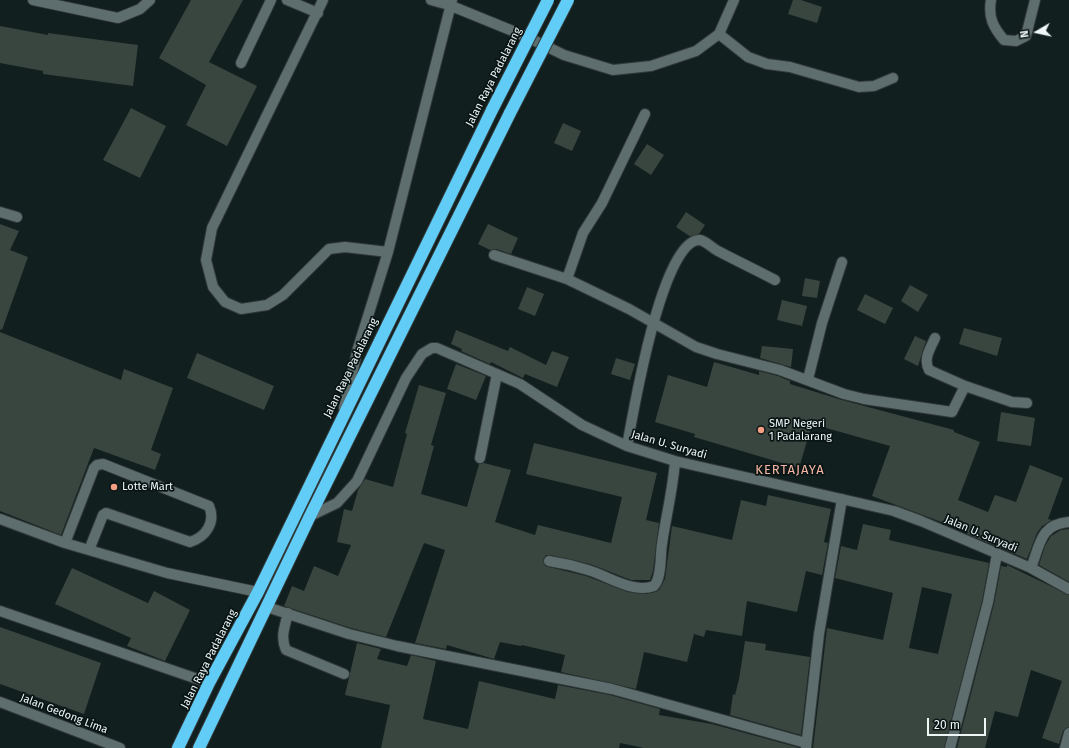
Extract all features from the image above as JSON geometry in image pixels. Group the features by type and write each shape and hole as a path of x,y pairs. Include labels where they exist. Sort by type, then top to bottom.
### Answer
{"highway":[{"name":"Jalan Raya Padalarang","path":"178,748 209,683 258,592 492,110 548,0"},
{"path":"199,748 310,516 510,113 568,0"}],"street":[{"path":"33,0 118,18 140,9 150,0"},
{"path":"241,63 271,0"},
{"path":"287,0 318,13"},
{"path":"323,0 212,228 206,260 213,287 225,302 241,309 267,305 283,295 329,250 345,247 388,252"},
{"path":"431,0 450,3 564,55 614,70 651,66 696,51 719,34 734,0"},
{"path":"991,0 989,12 994,28 1004,40 1016,41 1026,36 1035,0"},
{"path":"342,418 358,348 388,252 450,3"},
{"path":"719,34 748,57 767,64 790,67 860,87 874,86 893,78"},
{"path":"567,279 583,233 602,203 645,114"},
{"path":"0,212 17,217"},
{"path":"627,446 652,321 679,256 689,243 704,241 716,250 775,280"},
{"path":"494,255 567,279 652,321 696,347 717,354 780,370 808,379 844,394 864,399 950,412 954,410 965,386"},
{"path":"808,379 822,323 842,262"},
{"path":"934,338 926,362 929,370 965,386 1012,402 1027,403"},
{"name":"Jalan U. Suryadi","path":"310,516 337,503 357,481 406,378 422,354 432,348 442,349 520,384 582,425 627,446 675,461 894,511 1031,568 1069,589"},
{"path":"480,458 498,374"},
{"path":"549,560 577,567 630,586 643,588 654,586 657,580 662,543 673,490 675,461"},
{"path":"65,543 94,468 97,465 103,464 209,506 212,512 210,527 206,534 190,542 106,513 103,515 88,550"},
{"path":"267,607 370,639 612,690 806,745 819,634 842,499"},
{"path":"0,519 65,543 167,573 258,592"},
{"path":"1031,568 1046,530 1056,523 1069,522"},
{"path":"950,748 988,602 997,554"},
{"path":"0,611 209,683"},
{"path":"288,613 283,632 286,650 344,674"},
{"name":"Jalan Gedong Lima","path":"0,702 120,748"},
{"path":"1065,748 1069,733"}],"building":[{"path":"191,0 243,0 209,62 257,86 227,146 186,125 206,85 159,58"},
{"path":"793,0 801,0 822,7 817,23 788,14"},
{"path":"0,26 48,35 48,33 138,45 133,86 43,74 43,71 0,63"},
{"path":"131,108 166,126 140,178 103,160"},
{"path":"563,123 581,131 572,151 554,143"},
{"path":"647,144 664,155 651,175 634,164"},
{"path":"686,212 705,225 699,234 691,237 676,227"},
{"path":"0,224 19,231 10,250 28,257 2,330 0,329"},
{"path":"488,224 518,238 511,254 496,249 490,250 478,244"},
{"path":"805,278 820,281 817,298 802,296"},
{"path":"910,285 928,295 918,312 901,301"},
{"path":"527,287 544,294 535,316 518,309"},
{"path":"865,294 893,308 885,324 857,310"},
{"path":"782,300 807,306 802,326 777,320"},
{"path":"964,328 1002,338 997,356 959,344"},
{"path":"456,330 508,351 510,347 546,365 552,351 569,357 557,387 525,374 523,378 491,362 490,364 461,351 462,349 451,344"},
{"path":"0,332 121,380 124,369 173,388 151,450 161,454 155,470 94,448 61,535 0,511"},
{"path":"915,336 926,341 918,366 904,359"},
{"path":"762,346 793,349 791,367 760,358"},
{"path":"197,353 274,386 264,410 187,378"},
{"path":"616,358 635,364 630,380 611,374"},
{"path":"714,362 759,375 759,371 778,376 790,381 790,384 842,400 954,430 954,432 980,442 958,500 988,512 995,495 1016,502 1030,465 1063,478 1048,519 1052,520 1042,526 1037,533 1027,559 967,534 968,532 872,496 890,446 812,424 799,468 694,437 695,434 655,422 668,375 707,387"},
{"path":"456,364 486,376 476,400 447,389"},
{"path":"419,385 446,393 431,445 434,446 421,494 467,507 479,464 484,463 511,470 495,522 535,535 538,525 611,543 622,497 526,474 534,443 657,473 646,520 659,523 653,571 650,580 631,580 590,564 550,555 546,555 543,560 545,566 586,576 628,592 646,594 655,592 659,590 665,579 672,526 732,540 741,500 766,506 768,495 831,509 824,542 828,543 822,575 806,571 797,612 747,601 742,636 706,630 704,637 694,634 687,662 644,652 636,689 561,672 565,655 522,645 500,642 494,659 447,645 446,649 415,643 445,550 424,543 386,637 351,628 284,606 292,586 304,591 314,566 338,576 351,545 337,542 344,509 352,511 358,490 365,479 393,487 407,434 405,433"},
{"path":"1001,412 1035,418 1031,446 997,441"},
{"path":"863,524 891,530 889,540 989,563 982,601 944,748 813,748 827,628 883,640 893,593 835,578 841,546 857,550","holes":["922,587 952,594 938,654 909,648"]},
{"path":"1069,529 1069,582 1039,565 1045,546 1051,536 1061,530"},
{"path":"1007,565 1069,595 1069,727 1063,731 1059,744 1042,738 1062,681 1031,670 1018,717 995,711 985,748 957,748 994,604 1001,566 1007,567"},
{"path":"72,568 148,603 154,591 190,610 165,661 127,646 131,638 55,604"},
{"path":"0,627 101,663 84,714 0,684"},
{"path":"745,641 766,644 765,650 810,657 801,735 730,715 733,694 735,695 739,679"},
{"path":"357,643 381,649 377,659 407,666 411,655 436,661 423,719 468,729 479,681 555,699 558,685 610,695 660,709 659,715 712,724 800,748 644,748 620,743 619,748 381,748 390,705 345,695"}],"place":[{"name":"SMP Negeri 1 Padalarang","path":"761,430"},
{"name":"Lotte Mart","path":"114,487"}],"district":[{"name":"KERTAJAYA","path":"790,470"}]}
